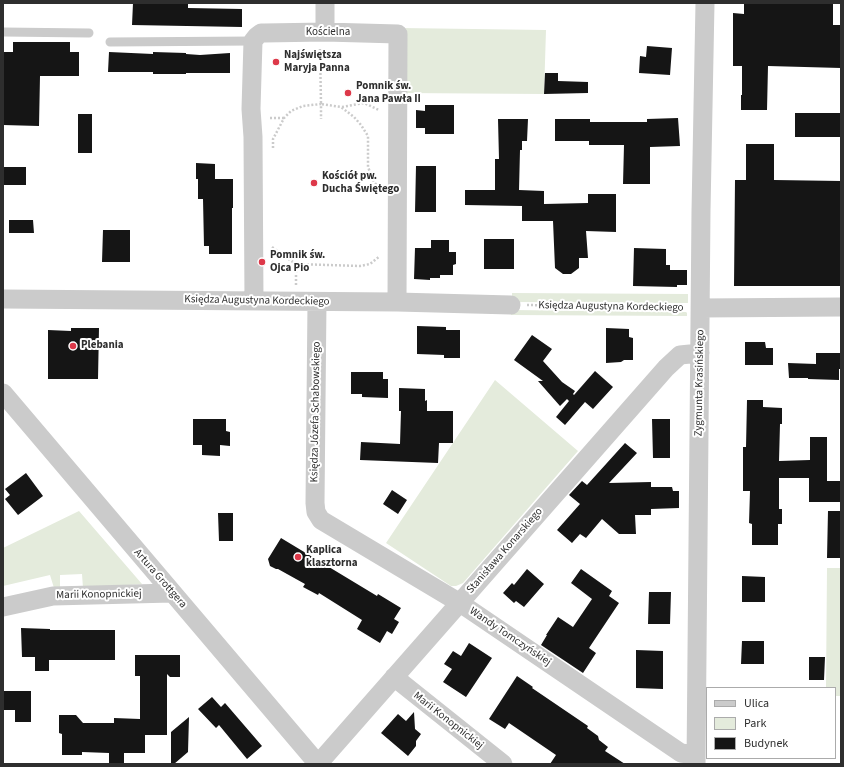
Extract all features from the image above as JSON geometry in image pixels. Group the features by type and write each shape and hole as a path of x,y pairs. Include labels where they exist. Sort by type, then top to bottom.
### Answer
{"street":[{"path":"322,32 325,3"},
{"name":"Zygmunta Krasińskiego","path":"696,760 705,3"},
{"name":"Kościelna","path":"253,41 261,33 322,32 398,34 397,302"},
{"path":"253,41 251,109 253,137 254,301"},
{"name":"Księdza Augustyna Kordeckiego","path":"3,299 397,302 511,305"},
{"name":"Księdza Józefa Schabowskiego","path":"317,302 315,503 316,512 321,520"},
{"path":"701,308 841,307"},
{"name":"Stanisława Konarskiego","path":"318,764 666,368 680,355 700,352"},
{"name":"Artura Grottgera","path":"3,393 318,764"},
{"name":"Wandy Tomczyńskiej","path":"321,520 460,603 681,753 696,760"},
{"name":"Marii Konopnickiej","path":"3,607 53,596 172,593"},
{"name":"Marii Konopnickiej","path":"394,677 503,764"}],"lane":[{"path":"3,32 89,33"},
{"path":"110,42 253,41"}],"path":[{"path":"321,119 322,32"},
{"path":"273,152 273,139 284,118 291,111 303,106 321,104 342,107 364,103 398,116"},
{"path":"342,107 358,121 368,136 368,167 374,182 383,193"},
{"path":"268,243 296,264 360,266 370,264 381,255"},
{"path":"296,264 296,301"},
{"name":"Księdza Augustyna Kordeckiego","path":"532,305 682,308"}],"green space":[{"path":"401,28 546,30 544,94 402,93"},
{"path":"512,293 688,294 688,303 512,302"},
{"path":"511,310 686,312 687,316 511,315"},
{"path":"495,380 578,451 463,583 456,586 451,586 386,543"},
{"path":"79,511 142,584 83,588 82,574 60,575 60,588 54,588 50,575 3,586 3,548"},
{"path":"827,568 841,568 841,696 836,696 836,687 826,687"}],"building":[{"path":"133,3 188,3 188,8 242,9 242,27 132,25"},
{"path":"744,3 833,3 833,25 841,25 841,68 768,66 767,110 741,110 742,66 733,66 733,13 744,14"},
{"path":"13,42 70,42 70,52 79,52 79,76 40,76 39,126 3,125 3,52 13,52"},
{"path":"647,46 672,48 670,75 639,73 640,56 646,57"},
{"path":"109,52 153,54 153,52 186,53 200,55 230,53 230,73 153,74 153,72 108,72"},
{"path":"545,73 558,73 558,81 588,82 588,93 544,94"},
{"path":"425,105 454,105 454,134 425,134 425,128 416,128 416,110 425,111"},
{"path":"795,113 841,113 841,137 795,137"},
{"path":"78,114 92,114 92,153 78,153"},
{"path":"678,118 680,146 650,147 650,184 623,184 624,145 589,145 589,141 555,141 555,119 590,119 590,122 647,122 647,119"},
{"path":"498,119 528,119 527,141 522,141 522,150 520,150 519,190 544,191 544,204 588,203 588,194 616,194 616,232 586,231 588,258 579,258 579,268 571,274 563,274 555,268 553,221 522,221 522,206 465,205 465,190 495,190 495,159 499,159"},
{"path":"746,144 774,144 774,180 841,181 841,286 734,286 735,180 746,180"},
{"path":"196,163 215,164 215,179 233,179 232,254 209,254 209,246 204,246 203,199 198,199"},
{"path":"416,166 436,166 436,212 415,212"},
{"path":"3,167 26,167 26,185 3,185"},
{"path":"9,220 33,220 34,233 9,233"},
{"path":"103,230 130,230 130,262 102,262"},
{"path":"484,239 514,239 514,269 484,269"},
{"path":"431,240 449,240 449,252 456,252 456,264 453,265 453,275 440,275 440,278 430,278 430,280 414,279 415,248 431,248"},
{"path":"634,248 666,249 666,265 670,265 670,270 687,270 687,285 677,285 677,287 633,286"},
{"path":"417,326 446,327 446,330 460,330 460,358 444,358 444,355 417,354"},
{"name":"Plebania","path":"71,328 99,328 98,379 48,379 48,330 71,331"},
{"path":"606,328 629,329 629,337 633,338 633,360 606,363"},
{"path":"532,335 552,349 543,361 562,382 575,391 573,394 574,395 595,371 613,387 593,409 585,402 565,425 556,417 569,401 567,399 560,406 538,381 543,381 514,360"},
{"path":"745,342 765,342 766,348 773,348 773,365 745,365"},
{"path":"816,353 841,353 839,380 789,378 788,363 816,364"},
{"path":"351,372 383,372 383,379 388,379 388,398 362,397 362,394 351,394"},
{"path":"399,388 425,389 427,411 453,411 453,443 439,443 438,463 360,460 361,442 400,444 401,411 399,411"},
{"path":"747,400 763,400 763,407 782,408 779,461 810,460 810,437 827,437 827,481 841,481 841,502 809,502 809,478 779,478 779,509 782,509 782,524 778,524 778,545 752,545 752,524 749,523 750,491 743,491 743,447 746,447"},
{"path":"193,419 226,419 226,431 230,432 230,446 220,445 220,456 202,455 202,445 193,445"},
{"path":"652,419 670,419 670,458 653,458"},
{"path":"625,443 637,453 609,483 651,482 651,487 672,487 673,491 679,491 679,508 651,509 651,515 635,515 636,534 619,534 602,519 586,538 580,534 572,543 557,530 580,504 569,495 582,481 587,485"},
{"path":"26,473 43,496 18,515 5,499 10,495 5,489"},
{"path":"392,490 407,500 398,514 383,504"},
{"path":"828,511 841,511 840,558 827,558"},
{"path":"218,513 233,513 233,541 219,541"},
{"path":"281,538 377,596 378,594 401,608 394,619 399,622 392,634 387,631 380,643 357,629 362,620 319,593 318,595 303,587 305,584 270,566 268,559"},
{"path":"527,569 544,584 524,607 516,601 514,603 503,593 512,583 514,585"},
{"path":"581,569 612,591 609,596 619,603 589,648 596,653 583,673 541,645 558,617 573,627 592,599 571,583"},
{"path":"742,576 765,577 765,602 742,602"},
{"path":"649,592 671,592 670,624 648,624"},
{"path":"21,628 50,630 115,630 115,660 49,660 49,671 35,671 35,657 22,657"},
{"path":"742,641 764,641 764,664 741,664"},
{"path":"469,643 492,658 466,697 443,682 452,669 444,664 453,651 461,656"},
{"path":"636,650 663,651 663,689 636,688"},
{"path":"135,655 180,655 180,677 170,677 167,674 167,735 145,735 145,753 124,753 124,764 109,764 109,753 82,752 82,755 62,755 62,734 59,733 59,715 76,715 83,723 114,723 114,718 140,719 140,676 135,676"},
{"path":"809,657 825,657 824,680 809,680"},
{"path":"517,676 588,726 587,728 598,736 599,740 608,747 605,751 625,764 550,764 556,755 509,723 505,729 489,719"},
{"path":"3,691 31,691 31,722 15,722 15,710 3,710"},
{"path":"212,697 221,707 225,703 262,746 247,759 219,725 216,728 198,709"},
{"path":"414,712 415,729 421,734 416,741 416,746 408,756 381,733 398,714 406,721"},
{"path":"189,717 188,752 174,764 171,764 171,732"}],"place":[{"name":"Najświętsza Maryja Panna","path":"276,62"},
{"name":"Pomnik św. Jana Pawła II","path":"348,93"},
{"name":"Kościół pw. Ducha Świętego","path":"314,183"},
{"name":"Pomnik św. Ojca Pio","path":"262,262"},
{"name":"Plebania","path":"73,346"},
{"name":"Kaplica klasztorna","path":"298,557"}]}
